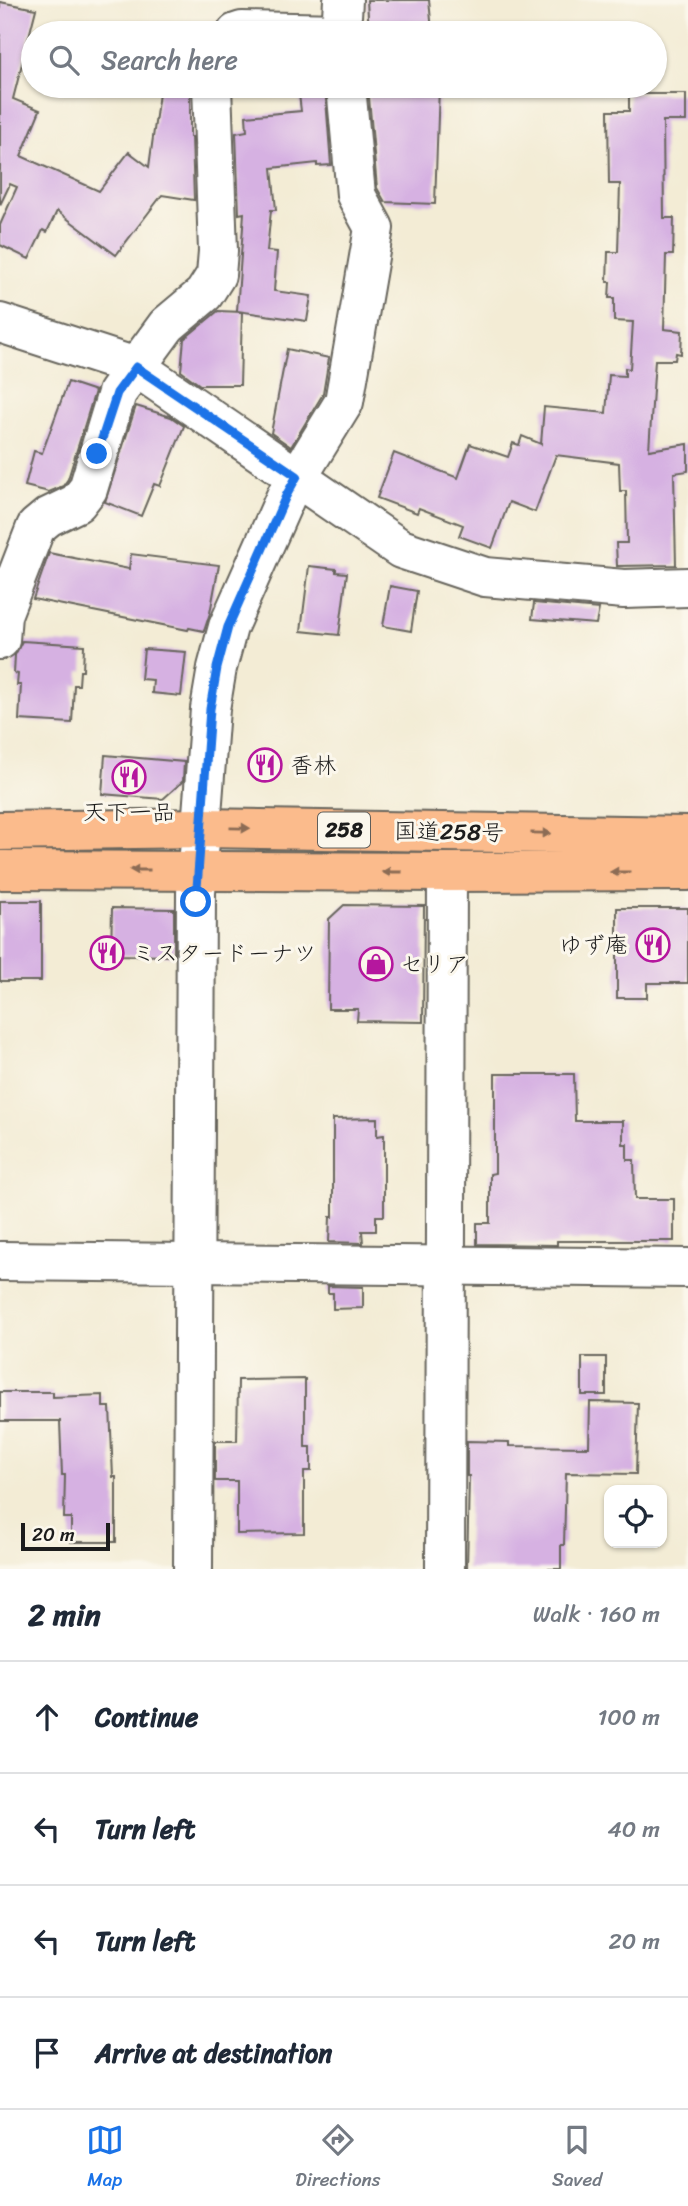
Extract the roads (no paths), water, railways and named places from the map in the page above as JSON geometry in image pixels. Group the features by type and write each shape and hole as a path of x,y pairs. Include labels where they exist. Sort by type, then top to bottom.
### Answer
{"highway":[{"name":"国道258号","path":"0,831 201,828 688,835"},
{"name":"国道258号","path":"0,870 688,871"}],"street":[{"path":"342,21 343,0"},
{"path":"0,640 2,615 36,527 48,517 77,503 88,489 117,393 167,325 204,294 216,275 218,251 212,98"},
{"path":"193,1569 196,870 210,709 228,627 286,496 344,402 374,228 356,195 347,98"},
{"path":"0,323 136,367 401,549 485,577 624,589 688,587"},
{"path":"445,1569 447,872"},
{"path":"0,1261 688,1268"}],"place":[{"name":"香林","path":"265,765"},
{"name":"天下一品","path":"129,777"},
{"name":"ゆず庵","path":"653,945"},
{"name":"ミスタードーナツ","path":"107,953"},
{"name":"セリア","path":"376,964"}]}
